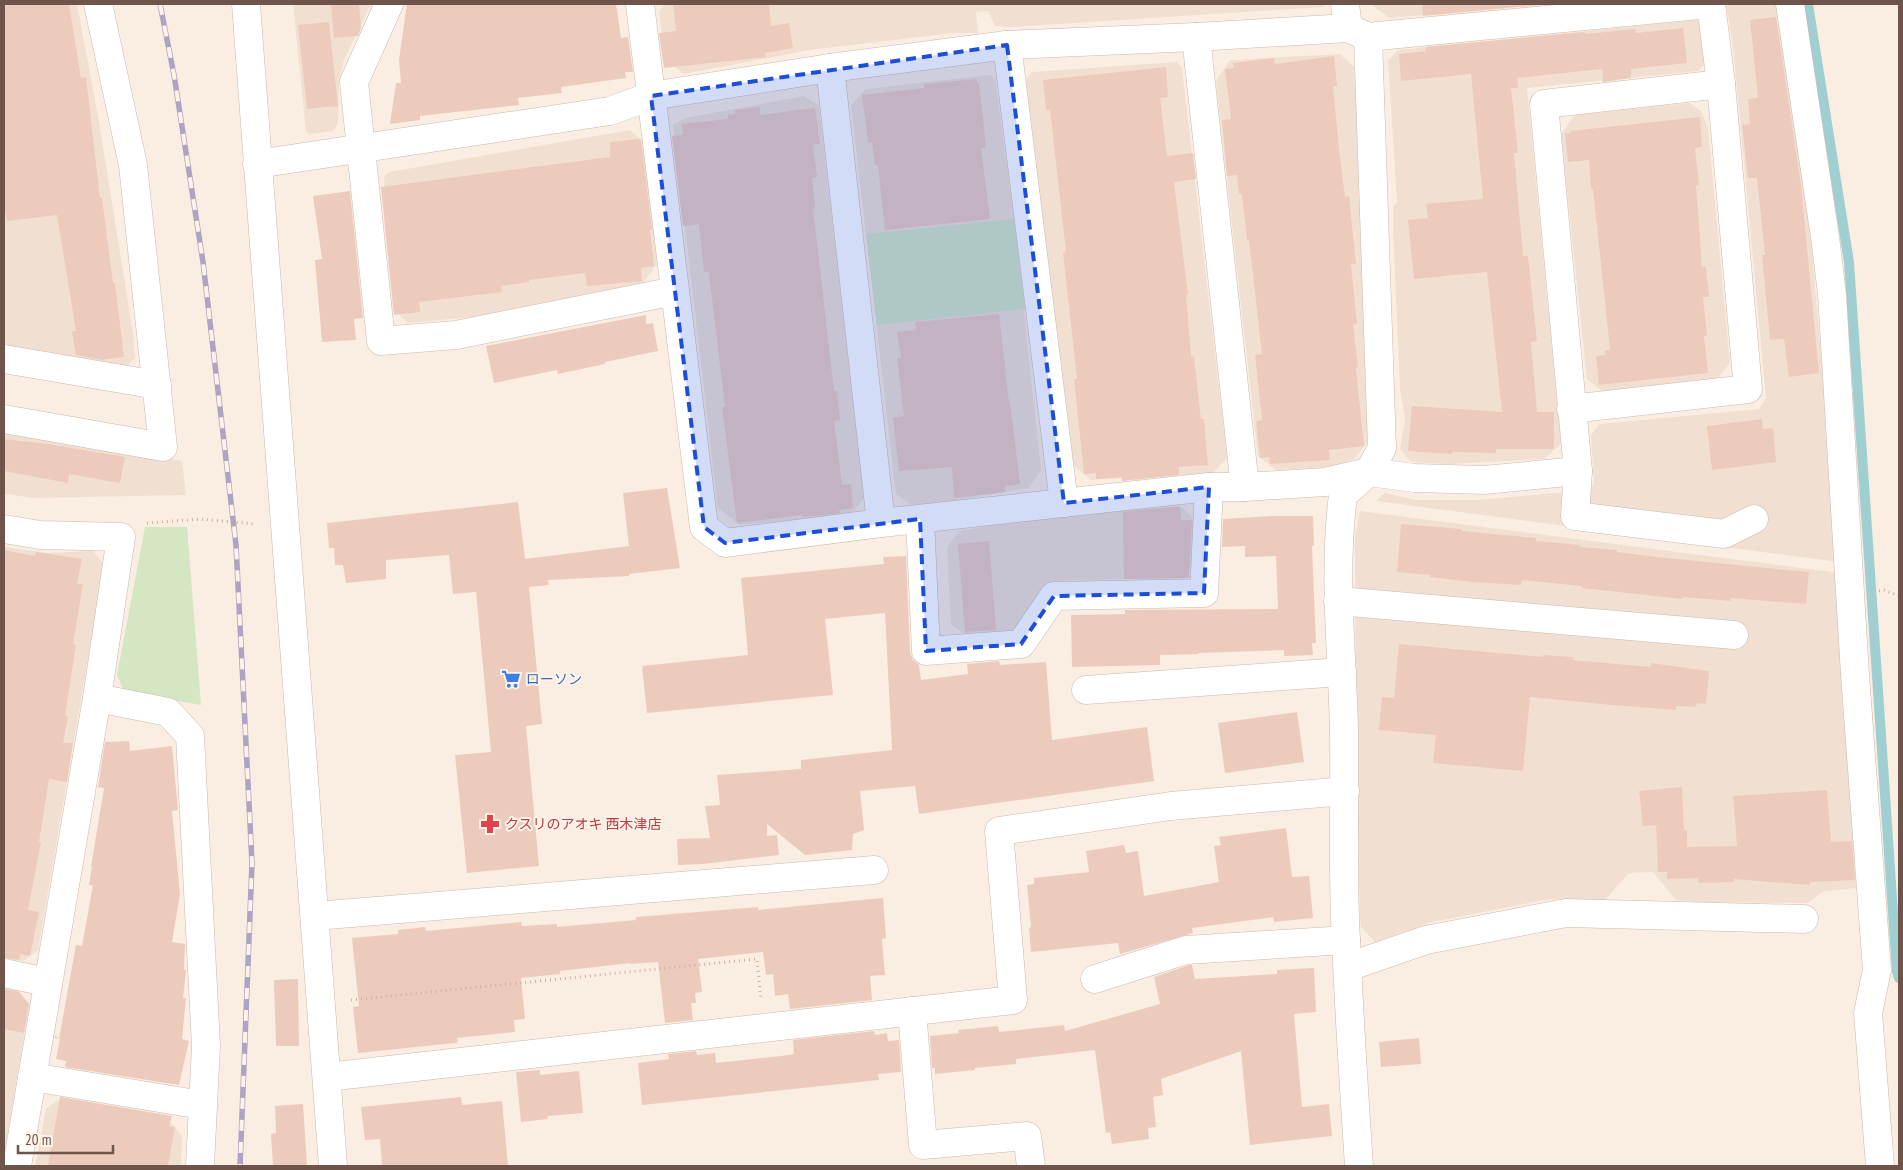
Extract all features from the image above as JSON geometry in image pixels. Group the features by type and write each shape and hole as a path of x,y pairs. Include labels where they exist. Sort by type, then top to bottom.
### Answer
{"street":[{"path":"4,419 163,447 133,165 98,4"},
{"path":"246,4 333,1166"},
{"path":"389,4 354,82 381,341 456,335 675,291"},
{"path":"640,4 704,527 725,543 881,523 1209,488 1325,482 1369,472 1414,478 1484,480 1578,471"},
{"path":"257,164 610,111 651,96 830,68 1007,45 1196,37 1354,23 1710,4 1721,84 1748,389 1571,410"},
{"path":"1790,4 1832,294 1877,970 1868,1012 1880,1166"},
{"path":"1354,23 1382,448 1369,472 1343,495 1338,530 1338,601 1345,791 1346,940 1350,1038 1359,1166"},
{"path":"1196,37 1245,487"},
{"path":"1007,45 1064,503"},
{"path":"830,68 881,523"},
{"path":"1721,84 1544,104 1578,471 1575,516 1724,534 1754,519"},
{"path":"4,359 157,385"},
{"path":"920,519 926,651 1021,644 1054,596 1204,593 1209,488"},
{"path":"4,529 40,535 121,537 97,698 17,1166"},
{"path":"1338,601 1734,635"},
{"path":"1086,690 1342,672"},
{"path":"97,698 168,712 190,736 206,1046 200,1166"},
{"path":"327,1077 1012,1000 999,831 1171,806 1345,791"},
{"path":"315,916 874,870"},
{"path":"1348,967 1426,940 1566,913 1804,919"},
{"path":"1095,979 1186,950 1346,940"},
{"path":"4,973 47,982"},
{"path":"912,1012 923,1145 1027,1136 1030,1166"},
{"path":"32,1077 202,1105"}],"path":[{"path":"121,537 140,524 200,519 285,528"},
{"path":"1884,590 1899,596"},
{"path":"321,1003 757,959 764,1027"}],"highlighted area":[{"path":"1007,45 1064,503 1209,487 1204,593 1054,596 1021,644 926,651 920,519 725,543 704,527 651,96"}],"shaded area":[{"path":"4,4 77,4 98,116 133,333 135,358 123,370 4,347"},
{"path":"293,4 371,4 344,60 339,80 338,124 333,131 309,134 306,132"},
{"path":"664,4 1326,4 1323,7 1011,27 995,26 988,11 976,12 978,33 953,33 810,50 684,74 666,61 659,13"},
{"path":"1370,4 1536,4 1390,18"},
{"path":"1726,4 1780,4 1807,193 1839,562 1376,501 1385,493 1416,500 1477,500 1588,490 1594,484 1591,435 1600,424 1759,409 1766,398 1733,46"},
{"path":"1697,20 1708,30 1711,58 1698,71 1527,88 1561,444 1544,459 1449,464 1411,462 1400,449 1405,419 1400,388 1393,229 1393,207 1397,202 1388,61 1398,50"},
{"path":"1340,54 1354,67 1372,425 1366,444 1354,459 1333,467 1276,470 1258,456 1216,81 1230,60"},
{"path":"1177,62 1182,68 1227,458 1213,473 1091,480 1072,464 1026,80 1032,72"},
{"path":"990,75 995,79 1014,219 1041,471 1028,488 914,507 896,494 851,105 866,89"},
{"path":"804,96 819,106 864,498 852,514 740,525 718,508 673,125 685,118"},
{"path":"1689,103 1701,111 1708,128 1730,363 1717,379 1602,391 1587,379 1561,134 1575,115"},
{"path":"630,130 644,142 657,264 643,283 472,317 408,323 393,309 384,177 389,172"},
{"path":"4,429 182,461 186,495 35,498 4,494"},
{"path":"1182,507 1197,522 1195,563 1183,577 1051,581 1023,623 1012,631 967,636 951,624 947,547 959,531 1078,511"},
{"path":"1360,511 1840,573 1856,888 1824,891 1807,903 1697,902 1676,900 1653,872 1629,873 1605,900 1550,899 1432,922 1375,942 1361,927 1360,915 1356,760 1355,537"},
{"path":"4,547 48,553 93,551 104,565 38,950 23,961 4,958"},
{"path":"4,985 17,988 29,1006 4,1155"},
{"path":"58,1100 168,1119 182,1136 181,1166 35,1166 46,1109"}],"green space":[{"path":"1014,219 1025,309 877,325 866,234"},
{"path":"145,527 187,527 201,705 124,691 117,675"}],"building":[{"path":"4,4 69,4 81,78 86,77 100,198 102,198 113,283 115,283 124,357 102,360 76,355 72,331 76,331 57,215 7,221 4,206"},
{"path":"331,4 359,4 361,28 358,36 334,38"},
{"path":"407,4 616,4 621,38 628,37 633,72 625,72 626,78 561,87 562,93 518,98 519,105 420,116 420,120 390,124 396,83 401,83 399,60"},
{"path":"673,4 769,4 771,26 789,23 793,48 765,53 766,57 664,68 659,33 676,31"},
{"path":"1422,4 1550,4 1423,16"},
{"path":"1776,17 1801,185 1819,373 1789,377 1784,339 1770,340 1762,255 1765,255 1757,178 1748,178 1742,125 1750,124 1748,99 1758,98 1750,20"},
{"path":"329,22 338,106 307,109 298,25"},
{"path":"1683,28 1687,63 1631,69 1631,78 1603,82 1602,69 1517,78 1518,88 1511,88 1518,153 1514,153 1523,256 1528,256 1537,341 1531,342 1537,412 1554,412 1554,449 1496,449 1496,453 1452,452 1452,454 1408,451 1412,406 1502,412 1487,272 1414,279 1408,220 1428,218 1426,204 1483,199 1471,74 1401,81 1399,54 1426,51 1425,47 1585,32 1585,34 1635,29 1636,33"},
{"path":"1334,56 1337,86 1333,86 1339,149 1345,197 1349,196 1356,264 1351,264 1357,324 1353,324 1364,446 1329,450 1330,460 1270,464 1269,457 1260,458 1256,421 1262,420 1255,355 1262,354 1249,240 1247,240 1242,194 1239,194 1237,175 1227,176 1222,120 1231,119 1225,69 1234,68 1233,63 1274,58 1275,64"},
{"path":"1166,67 1168,97 1160,98 1167,156 1193,153 1196,179 1174,182 1188,295 1186,295 1191,357 1194,356 1201,419 1204,419 1208,465 1179,467 1179,475 1122,481 1122,477 1096,479 1096,473 1084,474 1074,379 1077,379 1063,253 1066,252 1050,110 1046,110 1043,80"},
{"path":"977,79 986,147 981,148 990,219 885,230 878,165 875,165 872,142 868,143 862,95 924,88 924,84"},
{"path":"760,107 760,115 815,108 820,144 813,144 817,177 812,178 815,207 813,208 834,391 837,391 840,420 834,421 842,485 851,484 853,508 839,510 840,513 803,517 802,515 737,523 722,407 725,407 709,272 704,272 699,224 683,226 672,136 683,135 682,124 728,119 728,115 735,114 735,110"},
{"path":"1700,117 1702,147 1695,148 1699,185 1696,186 1702,267 1706,267 1709,297 1703,297 1707,336 1704,336 1708,373 1599,385 1596,356 1605,355 1605,350 1610,350 1593,189 1591,189 1589,160 1568,162 1565,133"},
{"path":"641,139 652,230 650,230 654,266 641,268 642,281 587,286 585,273 529,280 529,282 501,286 502,292 419,302 420,312 394,315 381,187 610,157 610,142"},
{"path":"350,191 363,318 354,319 356,340 322,342 315,260 322,259 313,196"},
{"path":"999,314 1020,484 1005,486 1005,492 954,498 952,467 899,471 893,418 904,416 897,358 901,358 897,332 916,330 915,322"},
{"path":"646,315 646,324 653,323 658,351 558,374 557,370 494,383 486,346"},
{"path":"1762,419 1763,429 1773,428 1776,462 1712,470 1707,426"},
{"path":"4,439 48,444 125,457 120,483 69,474 68,483 4,471"},
{"path":"667,488 680,568 629,574 629,576 548,580 549,585 529,587 542,724 526,726 539,866 467,873 455,755 491,752 476,592 453,594 449,555 386,560 386,579 346,583 343,565 335,565 334,548 329,548 327,523 518,502 525,559 629,546 623,493"},
{"path":"1180,506 1181,520 1192,520 1189,578 1124,579 1123,512"},
{"path":"1313,516 1314,546 1312,546 1316,643 1312,643 1313,655 1284,656 1284,650 1198,653 1160,655 1160,665 1072,667 1071,615 1125,614 1125,610 1278,609 1276,556 1245,557 1245,546 1222,547 1223,519"},
{"path":"1401,524 1536,538 1536,541 1580,545 1580,547 1617,550 1617,552 1657,557 1809,572 1806,604 1731,598 1731,601 1683,597 1682,599 1522,580 1521,585 1472,582 1397,572"},
{"path":"989,541 996,630 965,632 958,544"},
{"path":"4,550 35,556 36,552 82,559 77,584 83,584 73,644 76,645 65,716 68,717 63,743 73,743 67,782 49,779 39,842 41,842 28,910 39,912 30,956 20,954 19,960 4,958"},
{"path":"906,556 910,652 913,660 919,665 921,680 968,674 967,664 999,661 1000,665 1046,662 1052,740 1147,727 1154,781 919,814 915,786 860,791 864,830 853,834 852,850 805,855 767,824 767,836 777,835 779,855 678,865 677,839 710,838 705,806 720,805 717,775 801,769 801,760 892,750 885,613 825,619 833,695 647,713 642,666 748,655 741,578 884,564 883,557"},
{"path":"1399,644 1543,657 1543,655 1573,657 1573,660 1651,667 1651,663 1709,671 1706,704 1697,703 1696,707 1676,706 1676,710 1530,697 1523,771 1433,763 1436,735 1379,730 1382,697 1394,698"},
{"path":"1297,712 1304,762 1225,773 1218,723"},
{"path":"129,741 130,751 172,746 178,810 172,811 180,894 172,942 185,944 184,970 186,970 183,998 186,998 182,1039 189,1041 179,1085 65,1067 66,1061 56,1059 76,945 82,946 93,885 89,885 104,788 98,787 105,742"},
{"path":"1682,787 1684,830 1687,830 1687,847 1737,846 1733,796 1827,790 1831,842 1852,841 1855,880 1810,882 1810,885 1734,879 1734,882 1699,883 1698,878 1667,879 1667,872 1658,872 1656,825 1643,826 1639,791"},
{"path":"1286,828 1292,877 1309,876 1313,918 1274,922 1273,917 1192,928 1193,933 1120,954 1118,943 1031,952 1027,885 1034,884 1034,878 1089,872 1086,851 1124,845 1126,853 1138,851 1144,896 1219,882 1214,846 1221,845 1219,837"},
{"path":"883,898 886,938 882,939 885,975 870,976 872,1000 790,1009 788,994 775,996 773,974 766,975 763,952 698,959 702,992 695,993 696,1003 691,1003 693,1020 665,1023 658,962 630,963 560,971 560,974 521,978 525,1019 514,1020 515,1032 457,1038 458,1042 455,1043 358,1053 353,1007 359,1006 352,938 398,934 398,930 425,927 426,931 521,922 522,926 557,924 557,927 636,920 636,917 758,907 758,910"},
{"path":"1192,965 1195,979 1277,974 1277,970 1314,968 1316,1012 1294,1014 1302,1107 1329,1104 1332,1136 1250,1145 1241,1051 1161,1079 1163,1095 1153,1097 1156,1127 1148,1128 1149,1139 1112,1144 1110,1132 1106,1133 1095,1050 1016,1059 1016,1064 975,1068 975,1070 935,1074 935,1068 932,1068 930,1036 959,1033 958,1030 998,1026 999,1032 1064,1025 1065,1031 1160,1004 1154,977"},
{"path":"298,979 299,1046 276,1046 274,980"},
{"path":"4,989 19,992 29,1004 24,1033 4,1029"},
{"path":"874,1031 875,1035 887,1033 888,1041 899,1040 901,1072 878,1074 879,1080 642,1105 638,1063 669,1059 668,1054 696,1051 697,1055 715,1053 716,1063 781,1056 794,1054 793,1040"},
{"path":"1419,1038 1421,1064 1381,1067 1379,1042"},
{"path":"540,1070 540,1075 579,1071 583,1113 547,1116 548,1119 521,1122 516,1072"},
{"path":"60,1097 172,1116 169,1126 175,1127 168,1166 48,1166"},
{"path":"461,1097 462,1105 502,1101 508,1166 382,1166 380,1139 365,1140 361,1107"},
{"path":"303,1104 307,1166 273,1166 271,1134 276,1133 275,1106"}],"waterway":[{"path":"1808,4 1849,262 1897,972 1899,978"}],"railway":[{"path":"160,4 174,75 203,262 236,545 252,863 240,1166"}],"place":[{"name":"ローソン","path":"511,679"},
{"name":"クスリのアオキ 西木津店","path":"490,824"}]}
